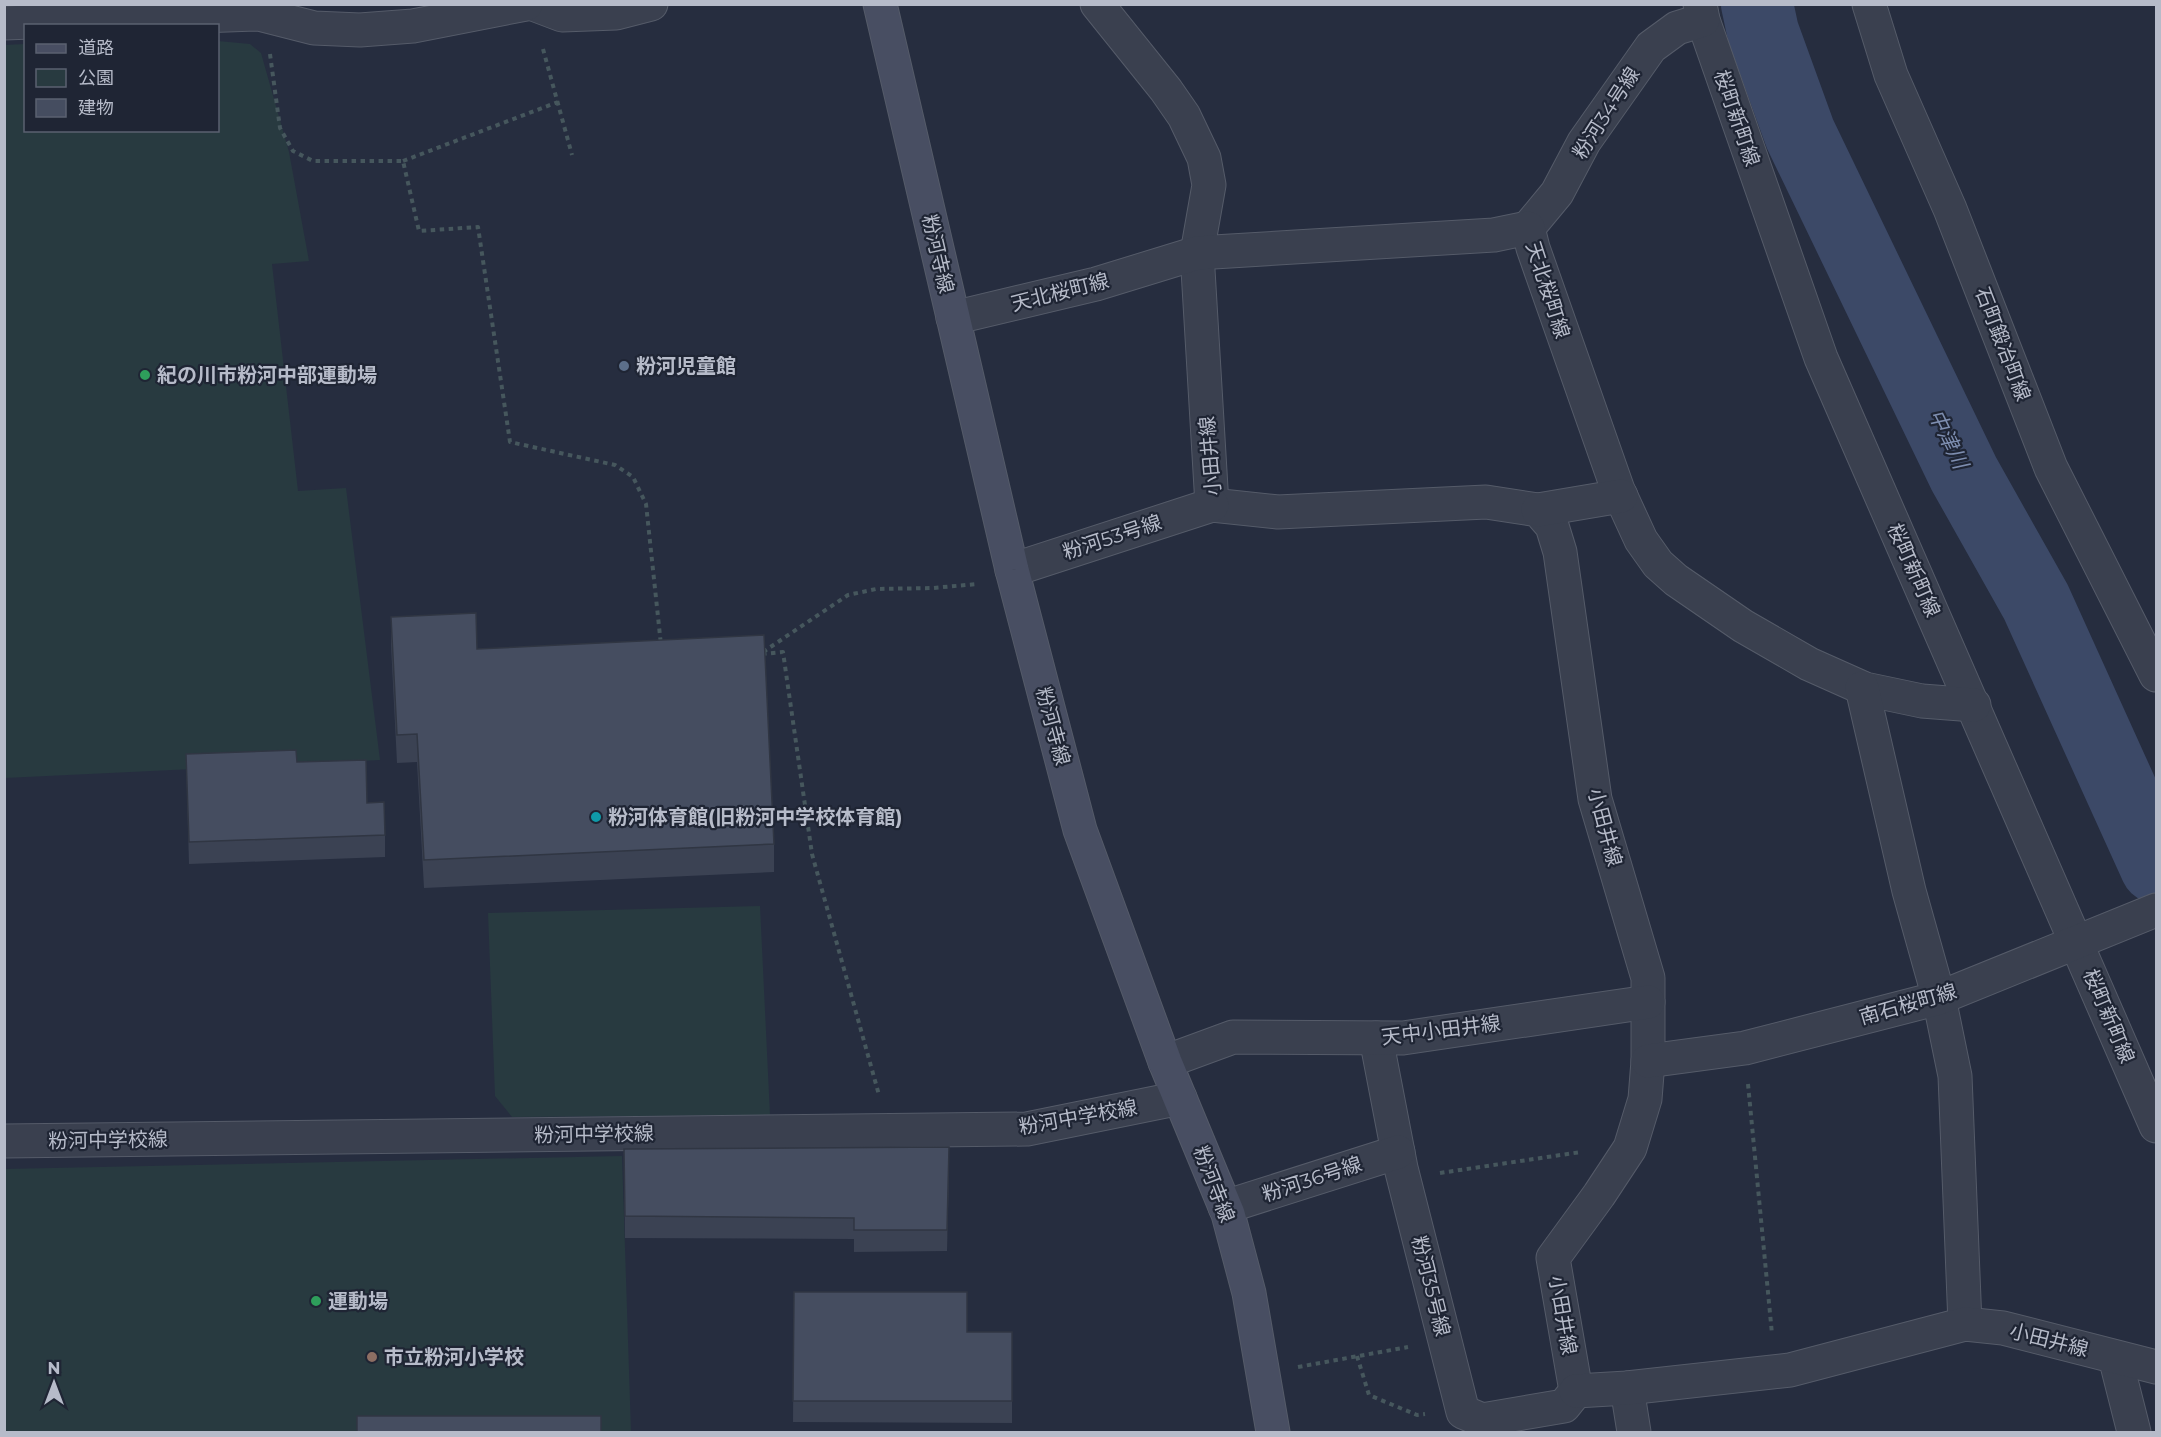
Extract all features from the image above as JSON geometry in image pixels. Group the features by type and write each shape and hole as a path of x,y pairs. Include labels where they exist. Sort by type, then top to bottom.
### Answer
{"main road":[{"name":"粉河寺線","path":"880,4 1014,575 1080,830 1165,1062 1225,1207 1249,1293 1273,1432"}],"street":[{"path":"4,22 275,13 314,28 360,30 412,26 526,4"},
{"path":"533,4 562,15 616,13 651,4"},
{"name":"小田井線","path":"1097,4 1166,90 1184,116 1204,158 1209,184 1197,253 1212,505 1278,512 1486,502 1538,510 1552,526 1560,552 1595,799 1648,978 1648,1061 1645,1099 1630,1148 1553,1258 1576,1391 1627,1388 1790,1370 1965,1324 2003,1328 2157,1367"},
{"name":"石町鍛冶町線","path":"1869,4 1891,75 1950,209 2051,468 2157,675"},
{"name":"粉河34号線","path":"1528,228 1557,193 1584,142 1651,47 1702,12"},
{"name":"桜町新町線","path":"1702,12 1821,358 1974,705 2086,937 2157,1126"},
{"name":"天北桜町線","path":"953,318 1096,284 1197,253 1494,235 1528,228 1551,302 1621,496 1641,540 1658,564 1676,580 1761,637 1809,664 1862,688 1922,701 1974,705"},
{"path":"1538,510 1621,496"},
{"name":"粉河53号線","path":"1014,575 1212,505"},
{"path":"1862,688 1909,891 1939,998 1955,1076 1965,1324"},
{"name":"南石桜町線","path":"1648,1061 1745,1048 1939,998 2157,910"},
{"name":"天中小田井線","path":"1165,1062 1233,1037 1403,1038 1648,1002"},
{"name":"粉河35号線","path":"1376,1038 1401,1165 1463,1410"},
{"name":"粉河中学校線","path":"4,1141 1027,1129 1180,1098"},
{"name":"粉河36号線","path":"1225,1207 1401,1165"},
{"path":"2115,1357 2134,1432"},
{"path":"1627,1388 1634,1432"},
{"path":"1463,1410 1482,1420 1564,1406 1576,1391"}],"path":[{"path":"275,13 280,128 293,151 313,160 403,160 558,102"},
{"path":"543,48 572,154"},
{"path":"403,160 419,231 478,227 510,442 615,465 633,477 646,504 662,650"},
{"path":"889,1131 812,854 783,652 759,654 848,595 876,589 933,588 1014,575"},
{"path":"1745,1048 1775,1371"},
{"path":"1401,1165 1591,1150 1618,1165"},
{"path":"1263,1374 1444,1340"},
{"path":"1358,1356 1369,1395 1417,1415 1463,1410"}],"green space":[{"name":"紀の川市粉河中部運動場","path":"219,41 250,44 261,53 289,152 309,261 272,264 298,491 346,488 380,760 5,778 4,45 24,44 24,132 219,132"},
{"path":"760,906 770,1115 512,1117 495,1096 488,913"},
{"name":"運動場","path":"622,1156 631,1432 5,1432 4,1169"}],"building":[{"name":"粉河体育館(旧粉河中学校体育館)","path":"476,613 477,649 764,635 774,844 424,860 417,734 397,735 391,617"},
{"path":"296,750 297,762 366,760 367,803 384,802 385,835 189,842 186,754"},
{"path":"949,1147 947,1230 854,1230 854,1218 625,1216 624,1149"},
{"path":"794,1292 967,1292 967,1332 1012,1332 1012,1401 793,1401"},
{"path":"357,1416 601,1416 601,1432 357,1432"}],"waterway":[{"name":"中津川","path":"1757,4 1763,32 1800,134 1964,474 2036,602 2156,867"}],"place":[{"name":"粉河児童館","path":"624,366"},
{"name":"紀の川市粉河中部運動場","path":"145,375"},
{"name":"粉河体育館(旧粉河中学校体育館)","path":"596,817"},
{"name":"運動場","path":"316,1301"},
{"name":"市立粉河小学校","path":"372,1357"}]}
